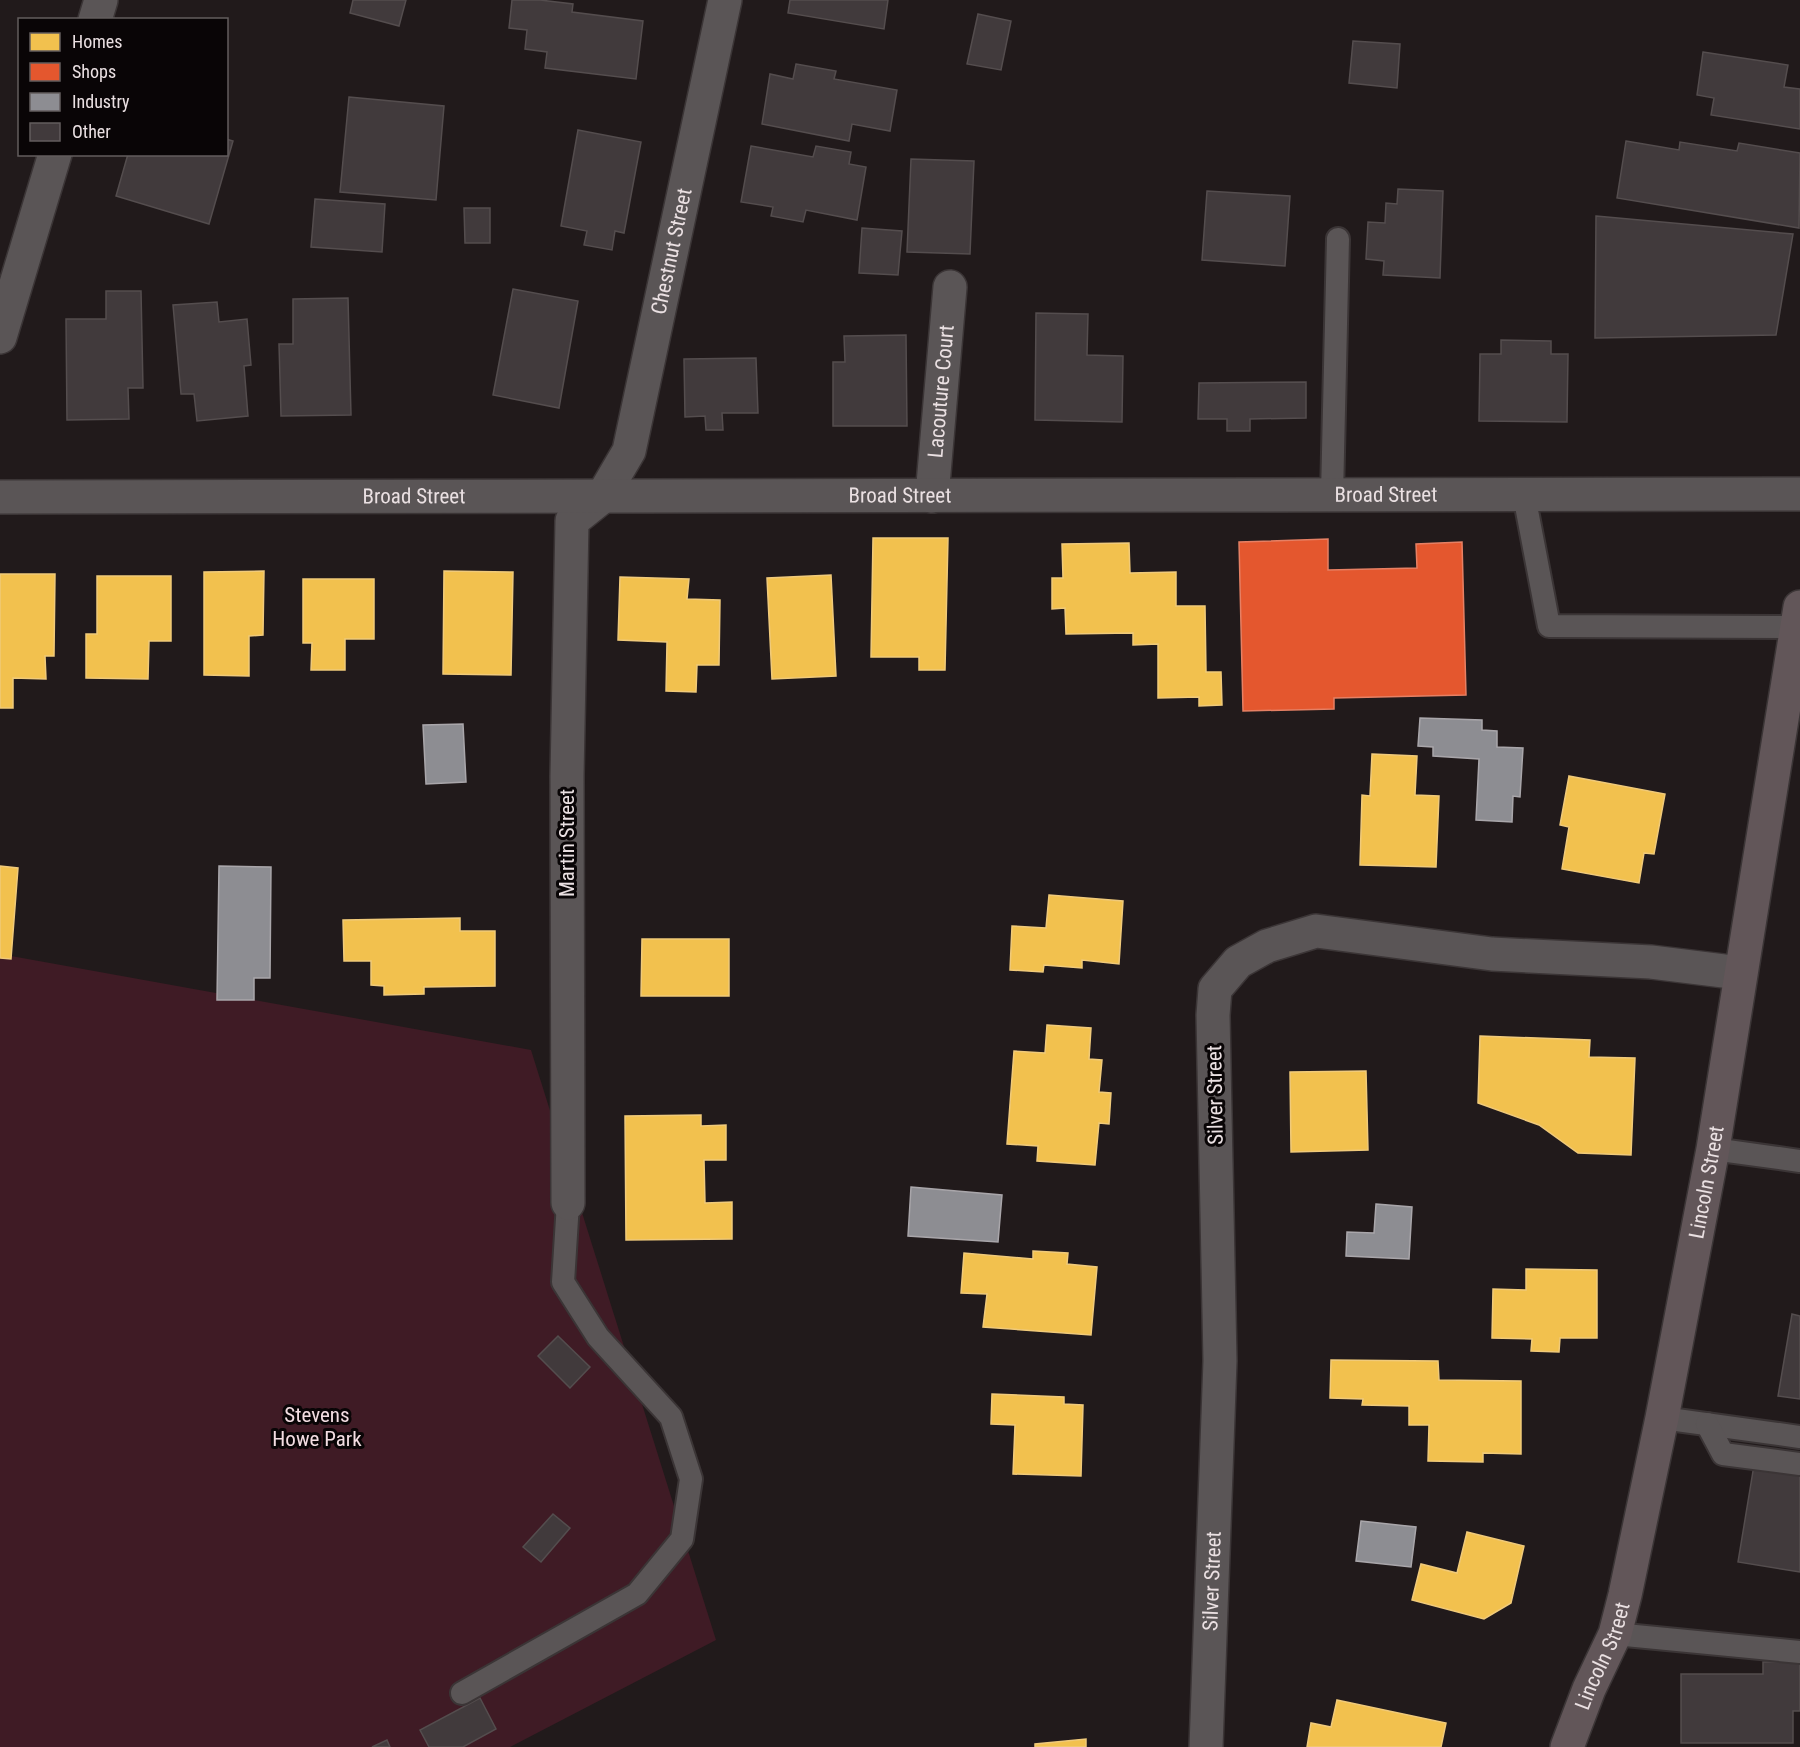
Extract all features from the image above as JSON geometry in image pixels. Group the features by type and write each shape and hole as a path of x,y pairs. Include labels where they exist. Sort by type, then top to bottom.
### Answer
{"main road":[{"name":"Lincoln Street","path":"1572,1746 1589,1689 1614,1634 1625,1595 1662,1418 1713,1149 1740,973 1791,722 1798,617"}],"street":[{"path":"96,18 101,0"},
{"name":"Chestnut Street","path":"602,497 629,451 725,0"},
{"path":"0,337 54,156"},
{"name":"Lacouture Court","path":"932,496 950,286"},
{"name":"Broad Street","path":"0,497 1800,494"},
{"name":"Martin Street","path":"568,1203 567,776 572,521 602,497"},
{"name":"Silver Street","path":"1206,1747 1220,1361 1215,989 1238,962 1267,946 1316,932 1492,954 1651,962 1740,973"}],"lane":[{"path":"1332,495 1338,238"},
{"path":"1524,495 1549,626 1798,617"},
{"path":"1713,1149 1800,1161"},
{"path":"462,1693 637,1594 682,1539 691,1479 671,1417 598,1337 563,1282 568,1203"},
{"path":"1662,1418 1800,1437"},
{"path":"1707,1424 1724,1454 1800,1464"},
{"path":"1614,1634 1800,1652"}],"green space":[{"name":"Stevens Howe Park","path":"0,954 531,1050 716,1640 510,1747 0,1747"}],"building: Homes":[{"path":"873,538 948,538 945,670 919,670 919,657 871,657"},
{"path":"1129,543 1130,573 1176,572 1176,606 1205,606 1206,672 1221,672 1222,705 1199,706 1199,697 1158,698 1158,644 1133,645 1133,633 1066,634 1065,608 1052,609 1052,578 1063,578 1062,544"},
{"path":"264,571 263,635 249,636 249,676 204,675 204,572"},
{"path":"444,571 513,572 511,675 443,674"},
{"path":"0,574 55,574 54,656 45,656 46,679 13,678 13,708 0,708"},
{"path":"831,575 836,676 772,679 767,578"},
{"path":"97,576 171,576 171,641 149,641 148,679 86,678 86,634 97,634"},
{"path":"620,577 689,579 687,599 720,600 719,665 697,665 696,692 666,691 667,642 618,640"},
{"path":"303,579 374,579 374,639 345,639 345,670 311,670 312,643 303,643"},
{"path":"1372,754 1417,756 1415,795 1439,796 1436,867 1360,865 1362,795 1370,796"},
{"path":"1569,776 1665,794 1654,854 1644,853 1639,883 1562,869 1569,827 1560,825"},
{"path":"0,866 18,868 11,959 0,958"},
{"path":"1049,895 1123,901 1119,964 1082,960 1082,968 1044,965 1043,972 1010,970 1012,926 1046,928"},
{"path":"460,918 460,931 495,931 495,986 424,987 424,994 384,995 384,986 371,985 371,961 344,961 343,920"},
{"path":"642,939 729,939 729,996 641,996"},
{"path":"1047,1025 1091,1028 1089,1059 1102,1060 1099,1092 1111,1093 1109,1124 1099,1123 1095,1165 1037,1161 1038,1146 1007,1144 1014,1051 1045,1053"},
{"path":"1480,1036 1590,1040 1589,1057 1635,1058 1631,1155 1578,1153 1539,1125 1478,1103"},
{"path":"1366,1071 1368,1150 1291,1152 1290,1072"},
{"path":"701,1115 701,1126 726,1125 726,1160 704,1160 705,1203 732,1202 732,1239 626,1240 625,1116"},
{"path":"1033,1251 1068,1253 1067,1264 1097,1267 1091,1335 983,1327 987,1294 961,1293 964,1253 1033,1259"},
{"path":"1526,1269 1597,1270 1597,1338 1560,1338 1559,1352 1531,1351 1532,1339 1492,1338 1493,1289 1526,1290"},
{"path":"1331,1360 1438,1361 1439,1380 1521,1381 1521,1454 1483,1453 1483,1462 1428,1461 1429,1425 1409,1425 1409,1406 1362,1405 1363,1399 1330,1398"},
{"path":"992,1394 1064,1397 1064,1404 1083,1405 1081,1476 1013,1474 1015,1425 991,1424"},
{"path":"1467,1532 1524,1546 1511,1603 1484,1619 1412,1600 1421,1564 1457,1573"},
{"path":"1337,1700 1446,1723 1441,1747 1307,1747 1311,1723 1331,1727"},
{"path":"1086,1739 1086,1747 1035,1747 1035,1744"}],"building: Shops":[{"path":"1328,539 1328,570 1417,568 1416,544 1462,542 1466,695 1334,698 1334,709 1243,711 1239,542"}],"building: Industry":[{"path":"1420,718 1482,720 1482,730 1497,731 1497,747 1523,748 1520,797 1513,796 1512,822 1476,820 1479,759 1433,756 1433,747 1418,746"},
{"path":"463,724 466,782 426,784 423,725"},
{"path":"219,866 271,867 270,978 254,978 254,1000 217,1000"},
{"path":"911,1187 1002,1195 998,1242 908,1236"},
{"path":"1376,1204 1412,1207 1409,1259 1346,1256 1347,1232 1374,1233"},
{"path":"1361,1521 1416,1527 1411,1567 1356,1561"}],"building: Other":[{"path":"353,0 406,0 399,26 350,13"},
{"path":"512,0 540,0 573,4 572,12 643,21 636,79 545,68 547,52 525,49 527,30 509,28"},
{"path":"790,0 888,0 884,29 788,13"},
{"path":"978,14 1011,21 1001,70 967,64"},
{"path":"1353,41 1400,44 1397,88 1349,83"},
{"path":"1703,52 1788,65 1784,87 1800,89 1800,129 1711,115 1714,98 1697,95"},
{"path":"796,64 836,71 834,79 897,90 890,131 852,124 849,141 762,124 770,74 793,79"},
{"path":"349,97 444,106 436,200 340,192"},
{"path":"578,130 641,142 624,233 615,231 612,250 584,245 587,231 561,226"},
{"path":"228,140 233,141 209,224 116,196 127,156 228,156"},
{"path":"1626,141 1679,150 1680,142 1737,151 1739,143 1800,153 1799,228 1617,198"},
{"path":"751,146 813,157 816,146 851,152 849,164 866,167 857,220 806,210 803,222 771,216 773,207 741,202"},
{"path":"911,159 974,161 970,254 907,252"},
{"path":"1398,189 1443,191 1440,278 1383,275 1384,261 1366,259 1368,222 1385,223 1386,203 1397,204"},
{"path":"1207,191 1290,196 1285,266 1202,260"},
{"path":"315,199 385,204 382,252 311,247"},
{"path":"464,208 490,208 490,243 465,243"},
{"path":"1596,216 1793,234 1776,335 1595,338"},
{"path":"862,228 902,231 898,275 859,273"},
{"path":"513,289 578,301 559,408 493,395"},
{"path":"106,291 141,291 143,388 128,388 129,419 67,420 66,319 106,319"},
{"path":"348,298 351,415 281,416 279,344 293,344 293,299"},
{"path":"217,302 219,322 247,319 251,365 244,366 248,416 197,421 194,394 181,394 173,305"},
{"path":"1036,313 1088,314 1087,355 1123,356 1122,422 1035,420"},
{"path":"906,335 907,426 833,426 833,362 845,362 844,336"},
{"path":"1501,340 1551,341 1551,354 1568,354 1567,422 1479,421 1480,354 1501,354"},
{"path":"756,358 758,413 722,413 723,430 706,430 705,416 685,417 684,359"},
{"path":"1306,382 1306,418 1250,419 1250,431 1227,431 1227,419 1198,419 1199,383"},
{"path":"1792,1314 1800,1316 1800,1399 1778,1396"},
{"path":"558,1336 590,1367 570,1388 538,1356"},
{"path":"1754,1465 1800,1473 1800,1572 1738,1562"},
{"path":"553,1514 570,1528 541,1562 523,1547"},
{"path":"1800,1661 1800,1711 1793,1711 1793,1743 1681,1743 1681,1674 1763,1674 1763,1662"},
{"path":"480,1698 496,1729 463,1747 429,1747 420,1730"},
{"path":"387,1740 390,1747 372,1747"}]}
